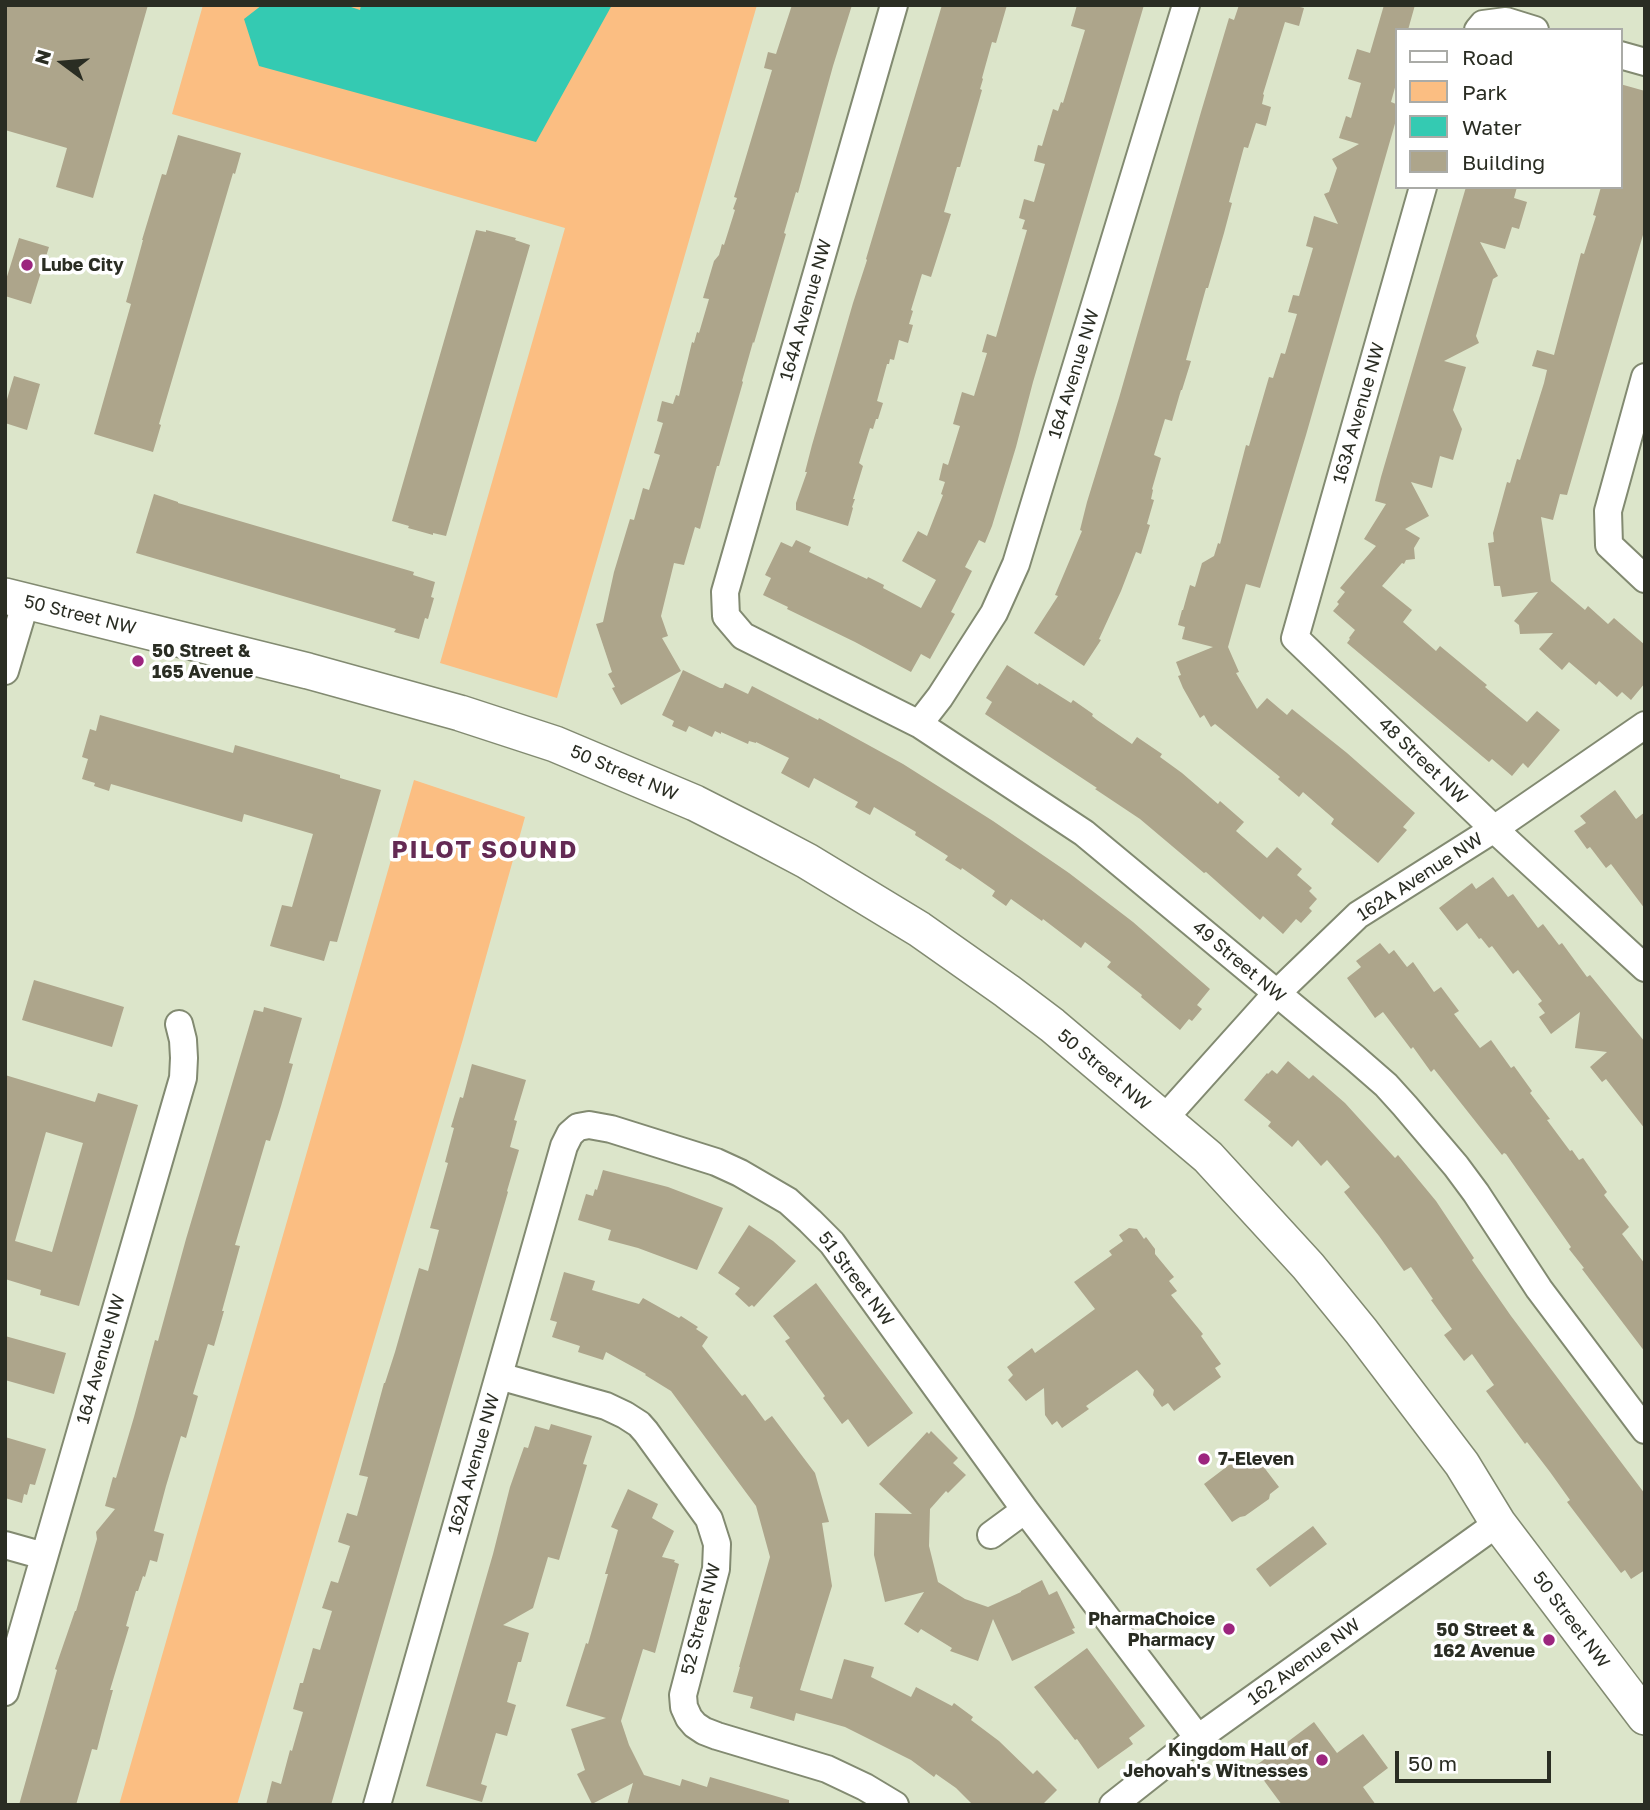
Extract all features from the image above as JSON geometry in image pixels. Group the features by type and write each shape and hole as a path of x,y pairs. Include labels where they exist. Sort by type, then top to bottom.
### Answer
{"main road":[{"name":"50 Street NW","path":"16,599 308,671 460,713 555,744 695,803 807,861 919,929 1052,1025 1208,1157 1317,1277 1360,1331 1462,1464 1498,1523 1645,1717"}],"street":[{"name":"164A Avenue NW","path":"726,616 725,592 894,5"},
{"name":"164 Avenue NW","path":"919,724 940,697 994,614 1016,564 1186,5"},
{"path":"1481,27 1506,21 1529,28"},
{"path":"1622,56 1645,62"},
{"name":"163A Avenue NW","path":"1294,638 1422,189"},
{"path":"1645,377 1608,511 1609,545 1645,579"},
{"path":"5,671 16,599"},
{"name":"49 Street NW","path":"726,616 743,636 919,724 1084,833 1386,1085 1439,1144 1476,1193 1539,1289 1645,1430"},
{"name":"48 Street NW","path":"1294,638 1645,968"},
{"name":"162A Avenue NW","path":"1163,1120 1276,993 1358,915 1494,828 1645,725"},
{"name":"164 Avenue NW","path":"5,1692 183,1078 183,1040 179,1024"},
{"name":"162A Avenue NW","path":"377,1805 564,1146 578,1126"},
{"name":"51 Street NW","path":"578,1126 611,1129 716,1162 788,1201 810,1221 832,1243 1025,1510 1198,1738"},
{"name":"52 Street NW","path":"499,1376 606,1406 639,1424 709,1519 716,1544 716,1569 683,1695 684,1707 695,1725 717,1736 827,1769 895,1805"},
{"path":"991,1535 1025,1510"},
{"name":"162 Avenue NW","path":"1114,1805 1198,1738 1498,1523"},
{"path":"5,1545 44,1556"}],"green space":[{"path":"203,5 757,5 557,698 440,663 565,228 172,114"},
{"path":"414,780 525,817 463,1039 237,1805 119,1805"}],"water":[{"path":"262,5 345,5 360,10 361,5 612,5 536,142 259,66 244,19"}],"building":[{"path":"5,5 148,5 93,198 56,187 67,148 5,130"},
{"path":"792,5 852,5 700,529 695,527 684,565 674,563 661,616 668,636 662,638 681,671 621,705 612,688 615,687 608,674 612,672 596,624 603,622 630,519 634,520 643,488 649,490 660,455 654,453 663,423 657,421 662,401 673,404 676,395 679,396 692,342 694,343 697,332 699,333 709,299 703,298 714,261 722,244 724,245 735,210 733,209 737,198 734,197 772,70 764,68 768,52 776,54"},
{"path":"942,5 1007,5 996,43 992,42 982,78 982,90 944,212 951,214 931,277 922,274 911,310 913,311 909,324 913,325 908,343 899,340 894,360 890,359 887,364 877,401 883,403 873,429 870,428 859,463 863,466 848,526 796,510 796,503"},
{"path":"1077,5 1144,5 992,526 985,543 979,540 965,567 972,571 951,612 955,614 930,659 921,654 911,672 763,595 771,578 765,575 781,542 792,547 796,540 811,547 809,552 884,585 883,588 921,608 936,580 902,561 918,531 927,536 943,495 941,494 945,482 939,480 943,463 948,465 960,426 953,424 962,392 974,396 987,353 982,352 987,334 996,337 1027,230 1022,229 1025,220 1019,218 1024,199 1034,202 1045,164 1034,161 1038,145 1042,146 1053,109 1058,111 1061,102 1063,103 1085,30 1071,26"},
{"path":"1239,5 1292,5 1304,8 1299,26 1285,22 1263,94 1262,104 1271,107 1266,126 1256,123 1248,148 1244,147 1229,202 1232,203 1224,233 1186,360 1191,361 1172,421 1165,419 1154,455 1161,458 1152,489 1151,499 1154,500 1147,524 1150,525 1141,554 1136,552 1099,639 1101,640 1084,666 1034,633 1058,596 1055,595 1082,531 1080,530 1087,502 1229,18 1234,20"},
{"path":"1384,5 1415,5 1409,28 1394,28 1394,91 1391,102 1394,103 1394,127 1306,435 1260,588 1246,584 1228,647 1239,672 1236,673 1257,709 1267,698 1287,715 1292,709 1415,813 1403,827 1407,830 1378,863 1331,824 1334,819 1303,792 1299,797 1278,779 1280,777 1215,724 1211,727 1204,715 1200,718 1183,688 1176,662 1213,647 1182,639 1185,627 1178,625 1190,585 1195,587 1202,563 1214,556 1218,543 1220,544 1246,445 1249,446 1269,377 1273,378 1281,353 1285,354 1297,314 1288,312 1293,295 1299,296 1313,248 1306,246 1314,216 1338,224 1324,194 1329,192 1337,168 1332,159 1359,144 1339,138 1346,116 1351,118 1361,83 1348,79 1357,49 1370,53"},
{"path":"1622,85 1645,91 1645,228 1567,495 1560,494 1553,520 1541,517 1551,581 1585,610 1588,606 1608,624 1614,618 1645,645 1645,683 1631,700 1622,692 1617,697 1599,681 1596,685 1569,662 1562,670 1539,649 1553,633 1520,634 1519,625 1514,621 1538,592 1502,597 1500,586 1494,586 1488,543 1494,542 1493,533 1507,482 1510,483 1517,459 1520,460 1544,383 1547,370 1532,366 1537,350 1554,355 1581,253 1584,254 1596,216 1593,215 1600,189 1622,189"},
{"path":"178,135 241,153 159,424 161,425 153,452 94,434 131,304 126,302 142,240 162,174 166,175"},
{"path":"1465,189 1516,189 1514,198 1527,202 1519,229 1512,227 1505,249 1480,242 1498,276 1493,279 1476,336 1479,343 1444,361 1466,367 1453,410 1462,429 1453,460 1440,456 1432,488 1411,482 1429,516 1405,529 1420,538 1414,548 1415,559 1402,563 1382,586 1412,610 1403,622 1436,651 1440,646 1527,722 1537,711 1560,730 1528,768 1523,763 1512,776 1492,759 1489,762 1347,643 1355,630 1333,611 1345,592 1340,588 1376,546 1364,539 1386,504 1375,501"},
{"path":"476,230 516,238 515,240 530,245 446,536 433,535 392,521"},
{"name":"Lube City","path":"19,238 49,247 31,304 5,296 5,283"},
{"path":"14,376 40,384 27,430 5,423 5,406"},
{"path":"154,494 414,572 413,575 435,582 431,597 434,598 419,639 394,632 396,629 136,553"},
{"path":"1007,665 1071,703 1073,700 1132,744 1137,737 1162,754 1160,757 1244,822 1236,831 1267,858 1277,847 1302,869 1297,875 1312,888 1309,891 1317,899 1309,908 1312,911 1301,923 1296,919 1283,934 1263,916 1260,920 1140,819 985,714 992,702 986,698"},
{"path":"683,670 720,688 723,688 725,683 748,694 752,686 818,720 819,718 903,764 993,821 1069,873 1133,922 1210,989 1197,1005 1202,1009 1180,1030 1107,967 1111,962 1085,942 1081,948 1011,899 1006,906 992,896 995,891 962,868 961,870 945,860 948,856 915,835 916,832 874,807 870,815 855,807 858,802 814,778 809,788 781,773 789,758 756,742 749,741 748,744 721,732 715,731 712,737 689,726 686,732 672,726 674,721 662,715"},
{"path":"100,715 233,753 235,745 340,775 340,778 381,790 337,942 330,941 324,961 270,946 282,905 292,907 313,834 244,814 242,822 111,784 109,791 94,786 95,783 82,779 88,759 82,757 90,729 96,731"},
{"path":"1615,790 1636,819 1645,812 1645,909 1611,864 1606,868 1574,831 1586,823 1580,816"},
{"path":"1493,877 1508,897 1513,894 1538,928 1543,924 1559,945 1562,943 1587,977 1590,975 1645,1042 1645,1129 1606,1079 1602,1082 1590,1067 1607,1052 1575,1048 1580,1012 1551,1034 1539,1017 1545,1013 1538,1004 1542,1001 1518,970 1513,974 1492,946 1489,948 1479,939 1467,923 1457,931 1439,908 1472,883 1476,889"},
{"path":"1380,943 1389,954 1394,950 1407,967 1413,962 1434,992 1441,987 1459,1011 1454,1014 1480,1048 1491,1040 1532,1091 1530,1093 1550,1119 1547,1120 1570,1151 1572,1150 1579,1160 1583,1158 1607,1192 1604,1195 1629,1227 1622,1234 1645,1264 1645,1352 1582,1269 1584,1268 1569,1249 1571,1247 1506,1154 1502,1155 1434,1069 1431,1072 1383,1012 1375,1018 1347,978 1361,967 1356,961"},
{"path":"34,980 124,1007 112,1047 22,1020"},
{"path":"264,1007 302,1018 289,1063 293,1064 281,1106 270,1141 266,1140 235,1245 240,1246 214,1346 208,1344 193,1394 198,1396 186,1438 181,1436 154,1531 164,1534 157,1562 150,1560 145,1577 143,1576 136,1591 97,1750 92,1749 76,1805 19,1805 57,1670 55,1669 76,1611 97,1539 96,1532 115,1509 105,1506 113,1477 116,1478 155,1340 158,1341 254,1010 263,1012"},
{"path":"1288,1061 1309,1079 1313,1075 1345,1103 1395,1158 1398,1155 1436,1201 1511,1316 1645,1494 1645,1570 1631,1579 1625,1570 1621,1573 1567,1502 1570,1500 1550,1472 1527,1442 1525,1444 1486,1391 1494,1385 1472,1354 1464,1361 1444,1335 1452,1329 1411,1267 1404,1271 1344,1192 1350,1187 1327,1160 1321,1166 1298,1140 1292,1147 1268,1126 1271,1122 1244,1100 1267,1073 1272,1070 1277,1074"},
{"path":"472,1064 526,1080 514,1120 517,1121 510,1147 519,1150 508,1192 331,1805 266,1805 272,1781 281,1784 303,1712 293,1709 300,1683 303,1683 313,1648 320,1650 332,1611 322,1608 331,1581 338,1583 350,1546 338,1542 347,1513 357,1516 368,1477 359,1475 384,1383 419,1268 428,1271 439,1230 430,1228 448,1163 445,1162 454,1128 451,1127 460,1097 463,1098"},
{"path":"5,1075 95,1102 98,1093 138,1105 79,1306 40,1295 41,1290 5,1279","holes":["46,1132 83,1143 52,1252 15,1241"]},
{"path":"603,1170 668,1187 723,1208 697,1270 608,1240 611,1230 578,1220 586,1194 593,1196"},
{"path":"749,1225 796,1261 754,1307 749,1307 735,1294 740,1288 718,1273"},
{"path":"1129,1228 1137,1229 1144,1239 1146,1237 1155,1249 1155,1254 1174,1277 1169,1281 1177,1291 1171,1295 1203,1334 1201,1336 1221,1364 1215,1368 1221,1377 1174,1411 1168,1403 1162,1407 1153,1395 1154,1390 1137,1370 1086,1406 1089,1409 1062,1428 1057,1421 1052,1425 1045,1415 1044,1388 1026,1401 1008,1380 1013,1375 1007,1367 1032,1348 1035,1353 1095,1309 1074,1282 1112,1255 1109,1251 1123,1241 1119,1235"},
{"path":"564,1272 595,1281 592,1290 639,1304 643,1298 698,1327 696,1329 708,1337 702,1346 742,1396 745,1394 765,1421 772,1416 815,1473 829,1522 822,1523 832,1586 800,1690 832,1699 844,1659 874,1667 871,1677 911,1697 916,1687 952,1706 954,1703 973,1717 971,1720 999,1741 1033,1774 1037,1770 1057,1790 1042,1805 973,1805 956,1788 936,1774 934,1777 911,1760 845,1727 796,1713 794,1721 750,1708 753,1697 733,1692 770,1557 756,1506 671,1391 606,1352 603,1360 578,1352 580,1346 552,1337 557,1322 550,1320"},
{"path":"816,1283 913,1413 868,1447 848,1419 842,1424 823,1398 825,1396 785,1341 790,1338 773,1316"},
{"path":"5,1336 66,1353 54,1394 5,1380"},
{"path":"551,1424 592,1436 583,1464 587,1465 559,1560 548,1557 533,1608 503,1625 529,1633 507,1702 516,1705 507,1736 496,1733 481,1784 487,1786 482,1802 426,1786 510,1487 524,1447 528,1448 535,1426 549,1430"},
{"path":"931,1431 958,1458 953,1463 966,1475 948,1493 946,1491 930,1509 929,1546 938,1582 965,1599 988,1607 1042,1580 1049,1595 1057,1591 1075,1633 1012,1661 993,1619 978,1661 950,1651 952,1648 921,1629 918,1633 904,1624 924,1592 885,1602 874,1555 875,1513 912,1514 879,1484 927,1432 929,1434"},
{"path":"5,1437 46,1449 35,1485 30,1484 22,1503 5,1498"},
{"path":"1250,1449 1279,1487 1270,1494 1269,1499 1232,1522 1204,1484"},
{"path":"628,1489 658,1504 652,1518 674,1531 662,1557 675,1560 674,1562 679,1564 655,1653 643,1649 621,1721 644,1775 680,1786 682,1779 707,1787 710,1777 789,1800 789,1805 627,1805 633,1783 592,1804 577,1774 585,1770 571,1729 606,1718 566,1706 586,1643 588,1644 608,1574 605,1574 618,1530 611,1527"},
{"path":"1313,1526 1327,1544 1270,1587 1256,1569"},
{"path":"1087,1648 1145,1726 1129,1738 1133,1744 1098,1769 1034,1687"},
{"name":"Kingdom Hall of Jehovah's Witnesses","path":"1314,1722 1337,1753 1363,1734 1388,1768 1363,1787 1376,1805 1282,1805 1254,1767"}],"place":[{"name":"Lube City","path":"27,265"},
{"name":"50 Street & 165 Avenue","path":"138,661"},
{"name":"7-Eleven","path":"1204,1459"},
{"name":"PharmaChoice Pharmacy","path":"1229,1629"},
{"name":"50 Street & 162 Avenue","path":"1549,1640"},
{"name":"Kingdom Hall of Jehovah's Witnesses","path":"1322,1760"}],"district":[{"name":"PILOT SOUND","path":"485,850"}]}
